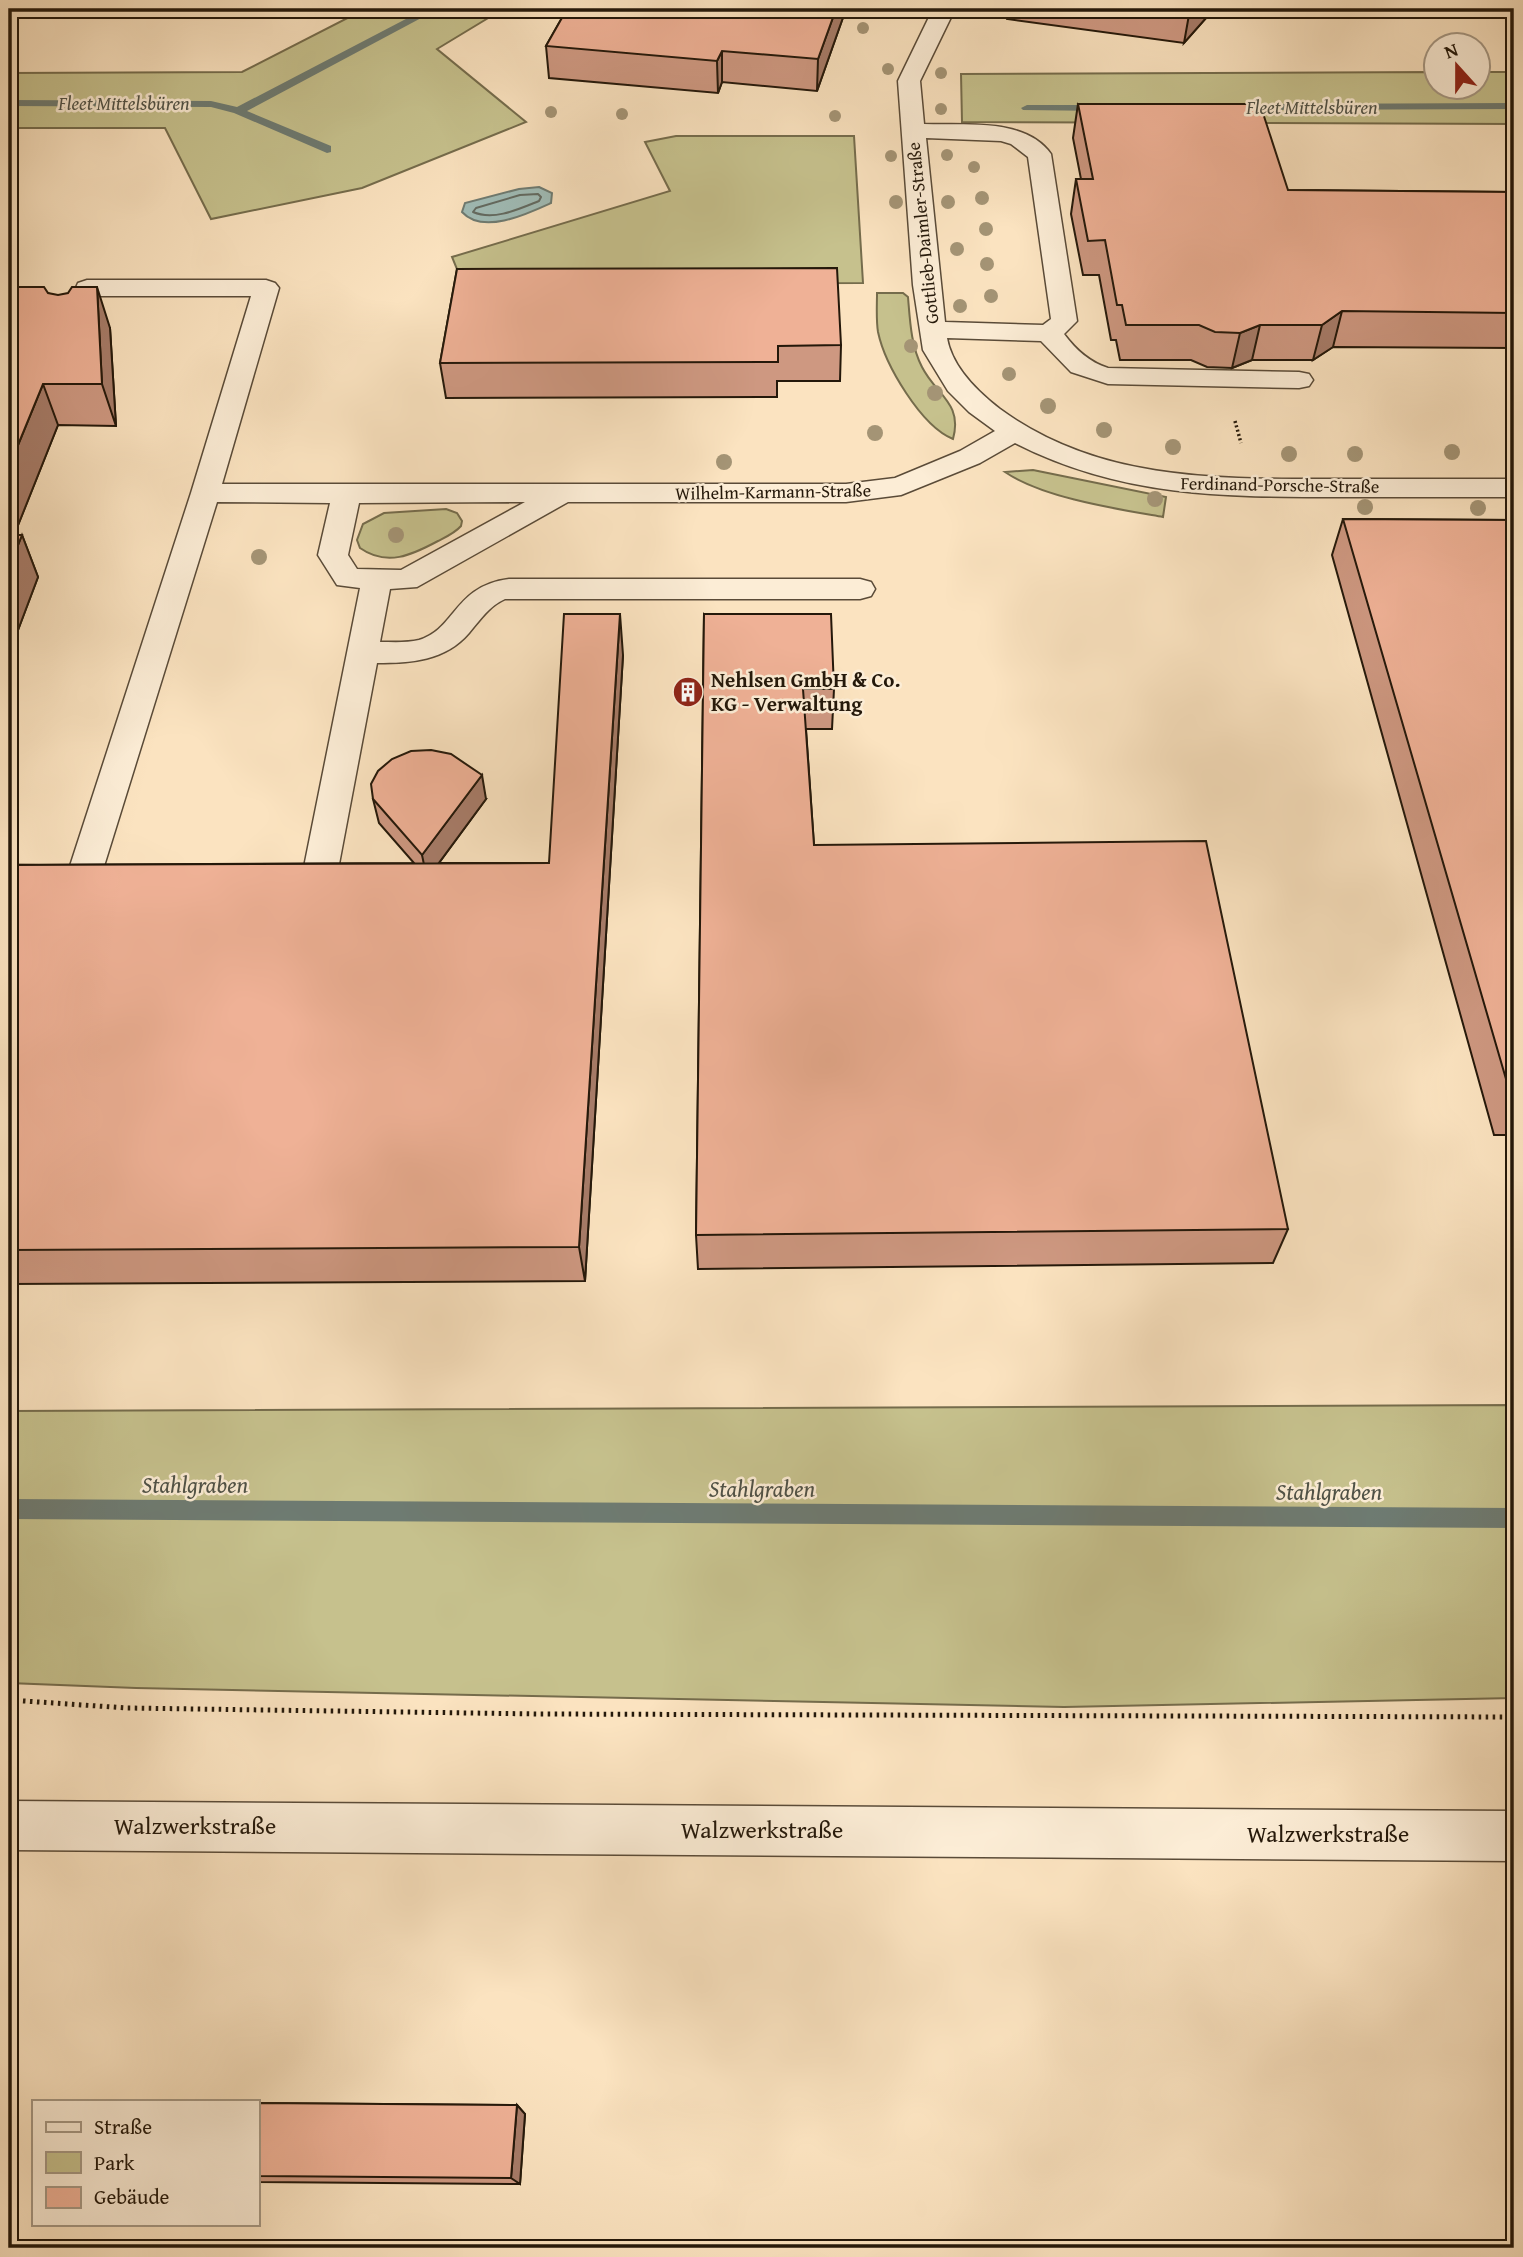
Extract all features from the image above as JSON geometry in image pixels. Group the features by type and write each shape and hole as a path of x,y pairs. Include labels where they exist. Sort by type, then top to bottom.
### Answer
{"street":[{"name":"Gottlieb-Daimler-Straße","path":"944,9 909,82 926,285 936,350 958,385 979,406 1014,432"},
{"path":"913,131 1002,134 1019,139 1039,154 1064,321 1049,333 933,330"},
{"path":"9,878 97,879 205,493 266,288 87,288 72,325"},
{"path":"1049,333 1077,366 1090,373 1108,376 1298,380"},
{"name":"Ferdinand-Porsche-Straße","path":"1014,432 1056,453 1155,481 1252,488 1514,488"},
{"name":"Wilhelm-Karmann-Straße","path":"562,494 406,580 348,578 334,555 346,494 846,493 901,486 970,457 1014,432"},
{"path":"205,493 346,494"},
{"path":"250,879 319,880 377,579"},
{"path":"363,652 430,648 450,636 480,600 496,591 520,588 860,589"},
{"name":"Walzwerkstraße","path":"9,1825 1514,1836"}],"path":[{"path":"1224,378 1252,488"},
{"path":"9,1700 140,1708 540,1714 1514,1717"}],"green space":[{"path":"365,9 503,9 437,49 526,122 362,188 211,219 165,128 9,128 9,73 242,72"},
{"path":"1422,72 1422,102 1492,102 1492,72 1514,72 1514,124 962,122 961,74"},
{"path":"676,136 854,136 863,283 463,284 452,257 670,191 645,142"},
{"path":"877,293 903,293 908,297 915,351 928,377 951,408 955,427 953,439 941,432 917,408 896,377 878,332"},
{"path":"1033,470 1166,497 1163,517 1060,496 1005,472"},
{"path":"446,509 457,513 462,521 461,526 450,535 419,551 390,558 370,554 360,548 357,540 363,524 384,513"},
{"path":"1514,1405 1514,1698 1064,1707 136,1688 9,1683 9,1411"}],"water":[{"path":"539,187 552,193 551,203 518,217 481,222 462,212 465,203 519,189"}],"building":[{"path":"567,9 836,9 818,59 722,51 717,61 546,46"},
{"path":"1078,104 1260,104 1288,190 1514,192 1514,313 1342,311 1322,325 1260,325 1240,333 1215,332 1199,325 1126,325 1122,305 1117,305 1105,240 1088,241 1076,179 1093,179"},
{"path":"837,268 841,345 778,346 778,362 440,363 457,269"},
{"path":"9,287 44,287 48,293 58,295 68,293 72,287 97,287 102,384 43,384 9,467"},
{"path":"1343,519 1514,520 1514,1103 1513,1103"},
{"path":"9,535 22,535 9,568"},
{"path":"564,614 620,614 579,1247 9,1250 9,865 549,863"},
{"path":"704,614 831,614 834,689 803,689 814,845 1206,841 1288,1229 696,1235"},
{"path":"431,750 451,754 482,775 422,855 373,799 371,784 378,771 392,759 411,751"},
{"path":"259,2103 517,2105 511,2178 259,2176"}],"waterway":[{"name":"Fleet Mittelsbüren","path":"238,111 433,9"},
{"name":"Fleet Mittelsbüren","path":"9,103 211,104 238,111"},
{"name":"Fleet Mittelsbüren","path":"1238,107 1514,106"},
{"name":"Fleet Mittelsbüren","path":"1027,108 1103,108"},
{"name":"Fleet Mittelsbüren","path":"238,111 327,149"},
{"name":"Stahlgraben","path":"9,1509 1514,1518"}],"place":[{"name":"Nehlsen GmbH & Co. KG - Verwaltung","path":"688,692"}]}
